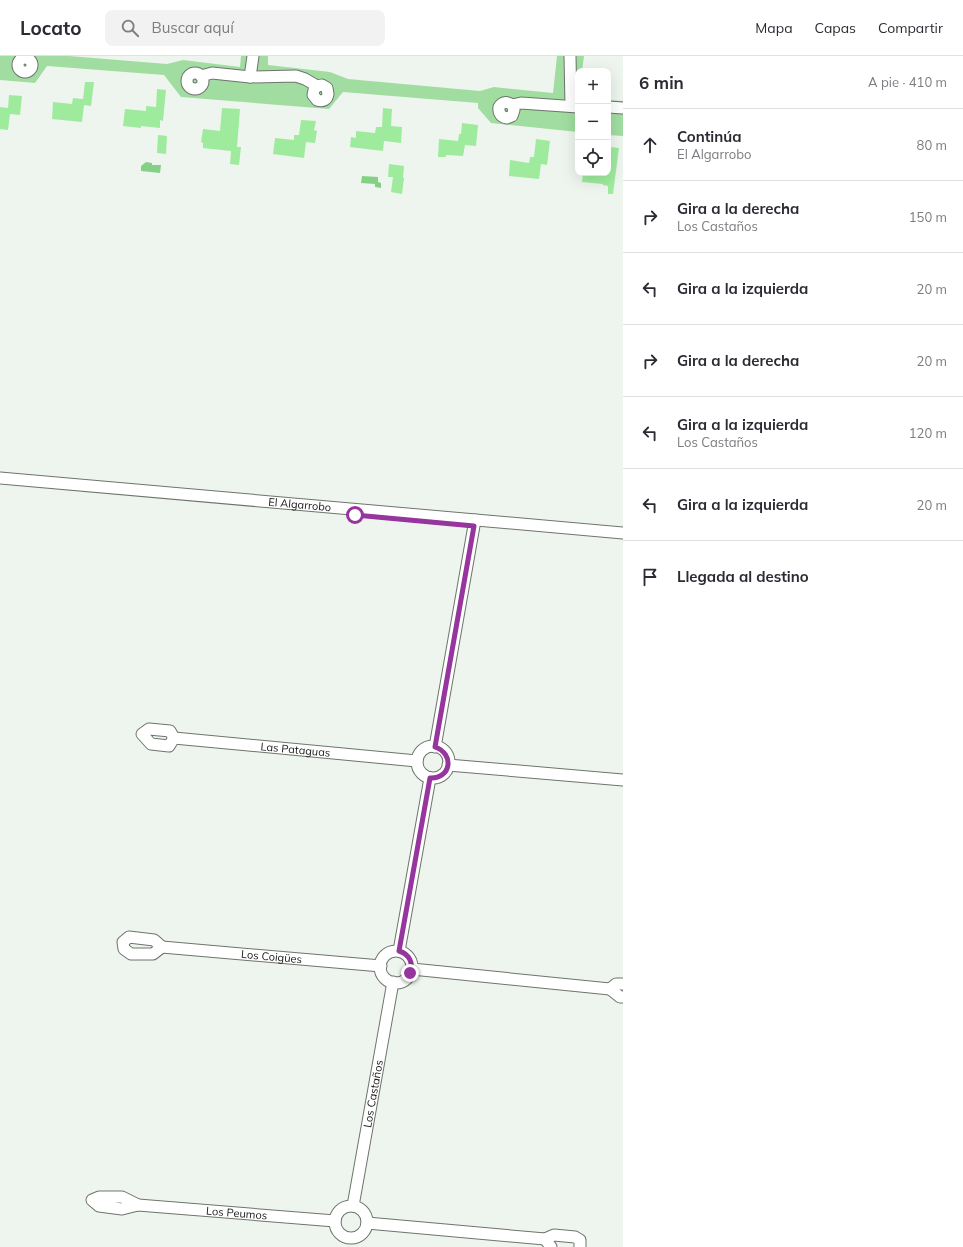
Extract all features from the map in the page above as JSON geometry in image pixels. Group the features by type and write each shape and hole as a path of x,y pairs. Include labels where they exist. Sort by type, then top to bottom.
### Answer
{"street":[{"path":"250,77 253,56"},
{"path":"512,105 521,102 575,106 570,56"},
{"path":"201,76 212,73 250,77 296,76 317,86"},
{"path":"611,107 623,108"},
{"name":"El Algarrobo","path":"0,478 475,523 623,539"},
{"name":"El Algarrobo","path":"0,485 475,523 623,532"},
{"path":"435,747 475,523"},
{"name":"Las Pataguas","path":"174,738 417,761"},
{"path":"435,747 444,751 447,756 448,765 447,769 442,775 430,778 426,777 420,772 417,761 423,750 426,748 435,747"},
{"path":"448,765 623,780"},
{"path":"399,951 430,778"},
{"name":"Los Coigües","path":"162,947 381,966"},
{"path":"399,951 403,952 409,958 412,969 405,980 393,982 383,974 381,966 386,954 399,951"},
{"path":"412,969 610,989 623,998"},
{"name":"Los Castaños","path":"353,1206 393,982"},
{"path":"610,989 616,984 623,984"},
{"name":"Los Peumos","path":"138,1205 335,1221"},
{"path":"353,1206 357,1207 366,1215 367,1223 364,1232 357,1237 352,1238 339,1234 335,1221 341,1209 353,1206"},
{"path":"367,1223 548,1243 554,1234 575,1237 580,1240 580,1247"}],"shaded area":[{"path":"0,56 69,56 167,64 183,60 240,67 241,56 268,56 268,65 330,72 348,79 480,91 494,87 553,93 557,56 584,56 582,68 575,68 575,132 491,123 478,108 478,103 343,92 329,109 181,97 164,75 47,66 35,83 0,80"},
{"path":"611,100 623,101 623,136 611,135"},
{"path":"146,162 152,163 152,165 161,165 160,173 141,171 141,166"},
{"path":"362,176 378,177 378,182 381,183 381,188 375,187 375,184 361,183"}],"building":[{"path":"85,82 94,82 91,106 84,105 82,122 52,119 53,102 72,104 73,98 83,99"},
{"path":"157,89 166,90 163,121 160,120 160,128 123,126 125,109 146,111 146,106 156,107"},
{"path":"9,95 22,96 20,115 10,114 8,130 0,129 0,107 8,108"},
{"path":"222,108 240,109 237,147 241,147 239,165 230,164 231,151 203,148 203,143 201,142 203,129 220,131"},
{"path":"383,108 392,109 391,126 402,127 401,143 384,141 383,151 350,147 351,137 356,138 356,131 375,133 376,127 382,127"},
{"path":"301,120 316,121 314,130 317,131 315,143 306,142 304,158 273,154 275,138 294,140 294,135 299,135"},
{"path":"462,123 478,125 476,146 465,145 463,156 446,155 446,157 438,157 439,139 458,141 459,134 461,134"},
{"path":"158,135 167,136 166,154 157,153"},
{"path":"536,139 550,141 547,165 541,164 539,179 509,176 510,160 529,163 530,157 534,157"},
{"path":"611,147 619,148 613,194 608,194 608,186 603,184 582,182 583,176 611,176"},
{"path":"389,164 404,166 402,194 391,192 393,177 388,177"}],"route":[{"path":"355,515 474,526 435,747 444,751 447,756 448,765 447,769 442,775 430,778 399,951 406,954 411,961 412,969 410,973"}]}
